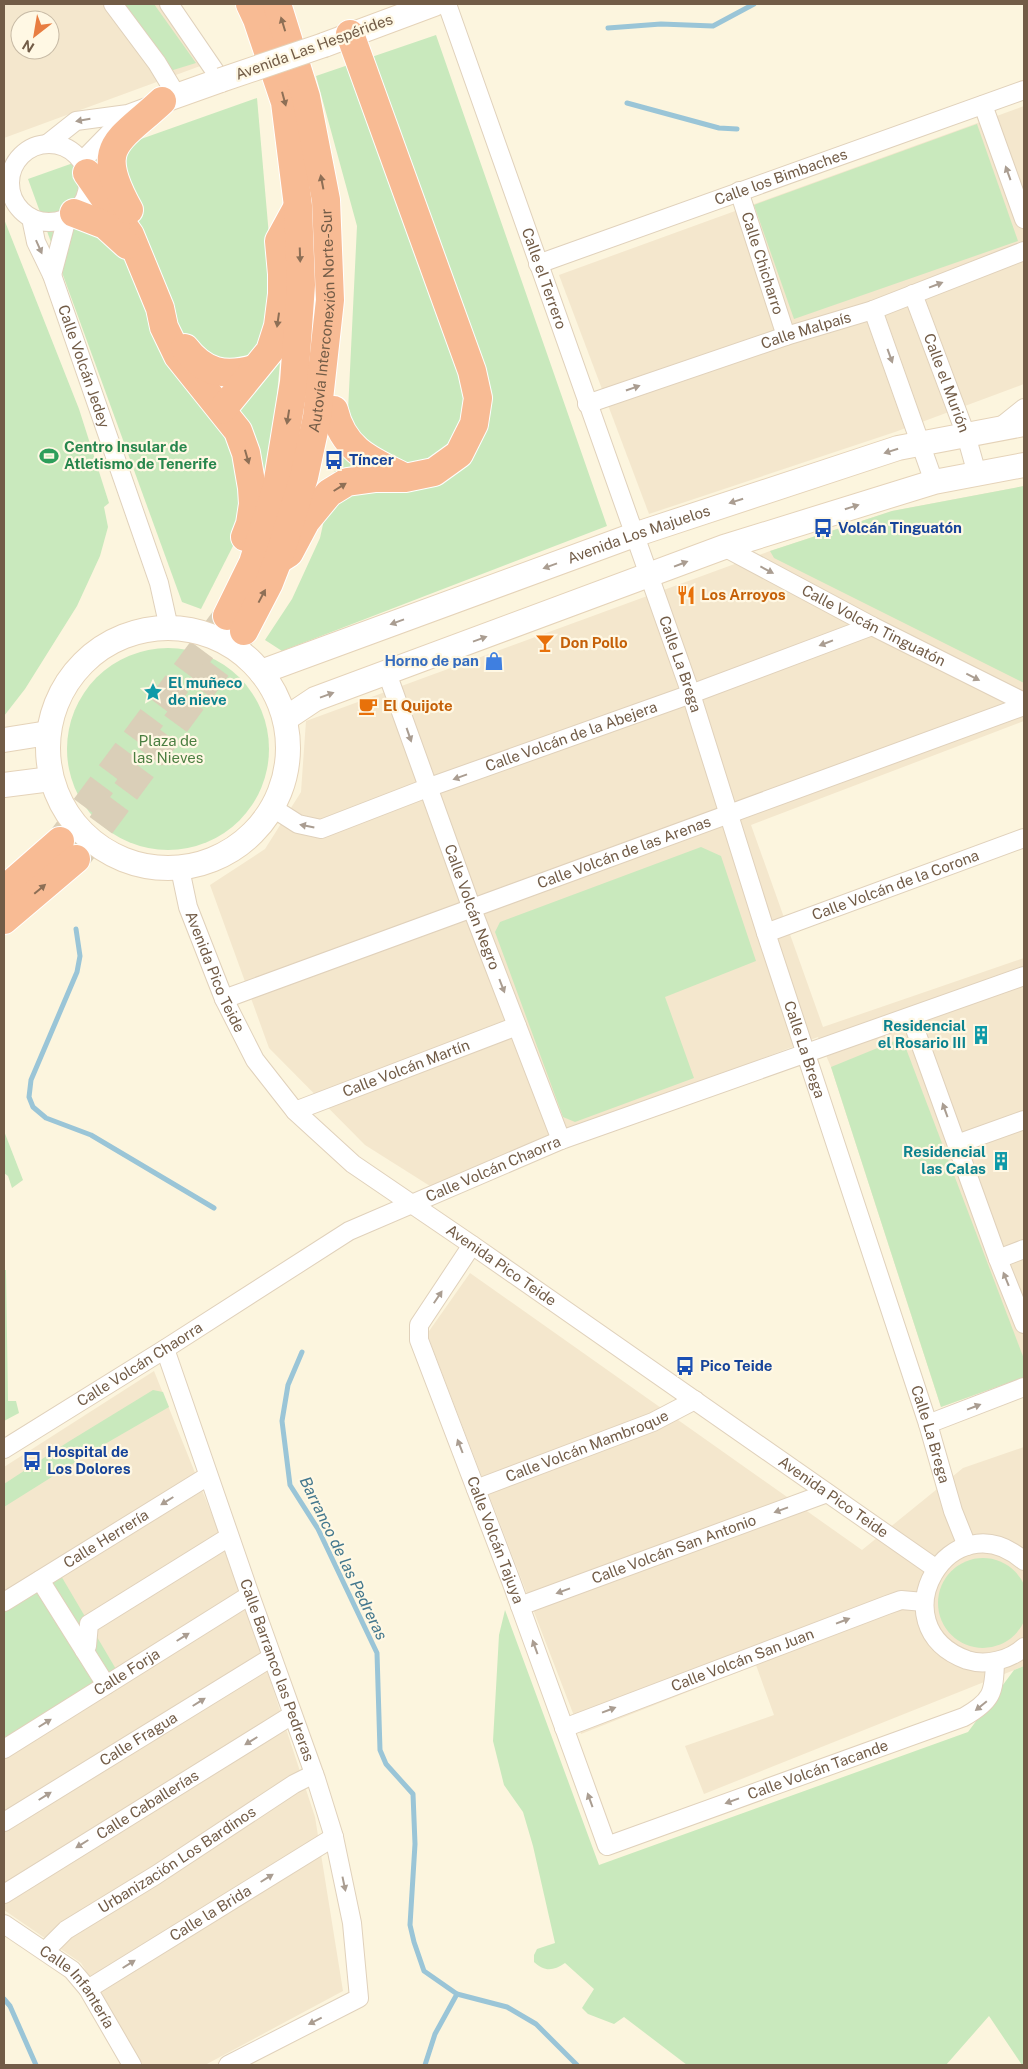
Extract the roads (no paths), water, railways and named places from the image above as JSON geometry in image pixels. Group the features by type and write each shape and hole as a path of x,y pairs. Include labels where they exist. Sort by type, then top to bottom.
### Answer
{"highway":[{"name":"Autovía Interconexión Norte-Sur","path":"230,618 253,563 277,486 294,382 301,285 298,206 286,102 250,4"},
{"name":"Autovía Interconexión Norte-Sur","path":"230,618 269,583 278,560 304,477 317,418 330,300 326,200 306,97 277,4"},
{"path":"278,560 289,553 306,521 329,494 347,482 376,478 405,478 434,472 459,454 474,424 478,398 472,371 350,34"},
{"path":"139,256 139,232 113,174 112,152 118,141 128,130 169,98"},
{"path":"84,167 130,235 160,308 164,327 178,356 238,431 246,453 253,504 230,618"},
{"path":"222,410 270,351 278,326 282,274 279,241 298,206"},
{"path":"71,216 105,225 139,256"},
{"path":"306,521 334,410 344,318 330,300"},
{"path":"160,308 172,321 184,346 200,364 210,370 228,373 254,369"},
{"path":"334,410 338,426 351,445 366,459 405,478"},
{"path":"4,890 68,850 4,920"}],"street":[{"path":"47,144 76,121 128,114 169,98 157,63 113,4"},
{"path":"169,4 221,80"},
{"name":"Avenida Las Hespérides","path":"169,98 434,4"},
{"name":"Calle el Terrero","path":"447,4 637,544"},
{"name":"Calle los Bimbaches","path":"538,264 1024,90"},
{"path":"983,104 1024,219"},
{"path":"84,167 128,114"},
{"path":"4,159 23,154 34,147 47,144 60,146 84,167 88,186 85,199 71,216 52,275"},
{"path":"23,154 13,170 7,187 14,200 31,218 43,222 56,222 71,216"},
{"name":"Calle Chicharro","path":"739,191 786,336"},
{"name":"Calle Volcán Jedey","path":"31,218 36,242 52,275 159,584 169,628"},
{"name":"Calle Malpaís","path":"587,404 786,336 873,310 1024,251"},
{"name":"Calle el Murión","path":"913,294 966,435 977,474"},
{"path":"873,310 934,482"},
{"path":"999,428 1024,408"},
{"name":"Avenida Los Majuelos","path":"261,672 637,544 898,448 1024,424"},
{"path":"285,719 315,700 724,547 934,482 1024,465"},
{"name":"Calle La Brega","path":"637,544 691,694 766,933 928,1424 953,1511 967,1546"},
{"name":"Calle Volcán Tinguatón","path":"724,547 872,626 1024,702"},
{"name":"Calle Volcán de la Abejera","path":"273,808 298,824 321,829 427,788 691,694 872,626"},
{"path":"169,628 203,633 226,643 261,672 274,692 285,719 288,759 284,785 273,808 249,839 215,860 180,869 139,866 101,849 82,833 64,810 51,779 48,733 56,701 72,675 91,655 119,638 144,630 169,628"},
{"name":"Calle Volcán Negro","path":"387,673 472,909 562,1140"},
{"name":"Calle Volcán de las Arenas","path":"224,999 1024,706"},
{"path":"4,740 48,733"},
{"path":"4,785 51,779"},
{"name":"Calle Volcán de la Corona","path":"766,933 1024,838"},
{"name":"Avenida Pico Teide","path":"180,869 188,907 224,999 255,1060 295,1111 353,1164 935,1568"},
{"name":"Calle Volcán Chaorra","path":"4,1449 165,1349 349,1230 562,1140 911,1018 1024,976"},
{"path":"911,1018 998,1258 1024,1324"},
{"name":"Calle Volcán Martín","path":"295,1111 517,1026"},
{"path":"957,1144 1024,1120"},
{"name":"Calle Volcán Tajuya","path":"472,1245 419,1325 418,1340 520,1606 607,1846"},
{"path":"998,1258 1024,1249"},
{"name":"Calle Barranco las Pedreras","path":"165,1349 292,1716 314,1774 334,1837 352,1923 359,1998 228,2065"},
{"path":"928,1424 1024,1387"},
{"name":"Calle Volcán Mambroque","path":"476,1489 652,1422 694,1400"},
{"name":"Calle Herrería","path":"4,1602 208,1476"},
{"name":"Calle Volcán San Antonio","path":"520,1606 827,1494"},
{"path":"84,1650 87,1646 89,1624 230,1537"},
{"path":"1024,1561 1013,1552 990,1544 967,1546 949,1554 935,1568 924,1602 927,1622 937,1640 953,1654 973,1662 994,1662 1009,1657 1024,1647"},
{"path":"40,1580 106,1685"},
{"name":"Calle Forja","path":"4,1747 250,1595"},
{"name":"Calle Volcán San Juan","path":"564,1728 901,1600 924,1602"},
{"name":"Calle Fragua","path":"4,1822 272,1657"},
{"name":"Calle Volcán Tacande","path":"607,1846 964,1717 980,1708 989,1698 994,1687 994,1662"},
{"name":"Calle Caballerías","path":"4,1894 292,1716"},
{"name":"Urbanización Los Bardinos","path":"45,1951 66,1930 156,1875 286,1789 314,1774"},
{"name":"Calle la Brida","path":"88,1989 334,1837"},
{"name":"Calle Infantería","path":"4,1924 72,1970 88,1989 132,2065"}],"waterway":[{"path":"608,28 661,24 713,26 754,4"},
{"path":"627,103 719,128 737,129"},
{"name":"Barranco de las Pedreras","path":"76,929 80,956 77,972 31,1080 29,1097 33,1107 46,1118 91,1135 214,1208"},
{"name":"Barranco de las Pedreras","path":"302,1352 288,1385 282,1421 290,1485 318,1529 377,1653 380,1750 386,1764 413,1794 415,1844 410,1925 424,1971 457,1994 507,2007 536,2024 577,2065"},
{"path":"425,2065 435,2034 457,1994"},
{"path":"4,1999 10,2006 36,2065"}],"tunnel":[{"path":"60,841 227,616"},
{"path":"76,859 244,631"}],"place":[{"name":"Centro Insular de Atletismo de Tenerife","path":"49,456"},
{"name":"Tíncer","path":"334,460"},
{"name":"Volcán Tinguatón","path":"823,528"},
{"name":"Los Arroyos","path":"686,595"},
{"name":"Don Pollo","path":"545,643"},
{"name":"Horno de pan","path":"494,661"},
{"name":"El muñeco de nieve","path":"153,692"},
{"name":"El Quijote","path":"368,706"},
{"name":"Residencial el Rosario III","path":"981,1035"},
{"name":"Residencial las Calas","path":"1001,1161"},
{"name":"Pico Teide","path":"685,1366"},
{"name":"Hospital de Los Dolores","path":"32,1461"}],"park label":[{"name":"Plaza de las Nieves","path":"168,750"}]}
